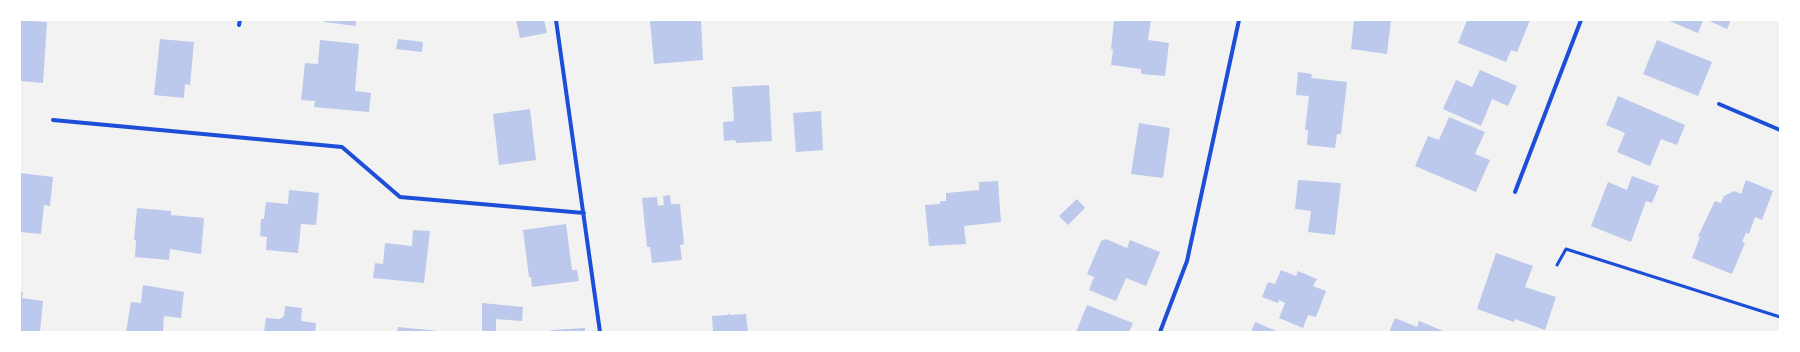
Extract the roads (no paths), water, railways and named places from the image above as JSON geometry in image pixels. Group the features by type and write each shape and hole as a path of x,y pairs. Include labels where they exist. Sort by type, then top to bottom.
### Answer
{"street":[{"path":"556,20 600,332"},
{"path":"1160,332 1186,260 1239,20"},
{"path":"1515,192 1581,20"},
{"path":"1719,104 1780,130"},
{"path":"53,120 342,147 400,197 584,213"}],"lane":[{"path":"1557,265 1566,249 1780,317"}]}
